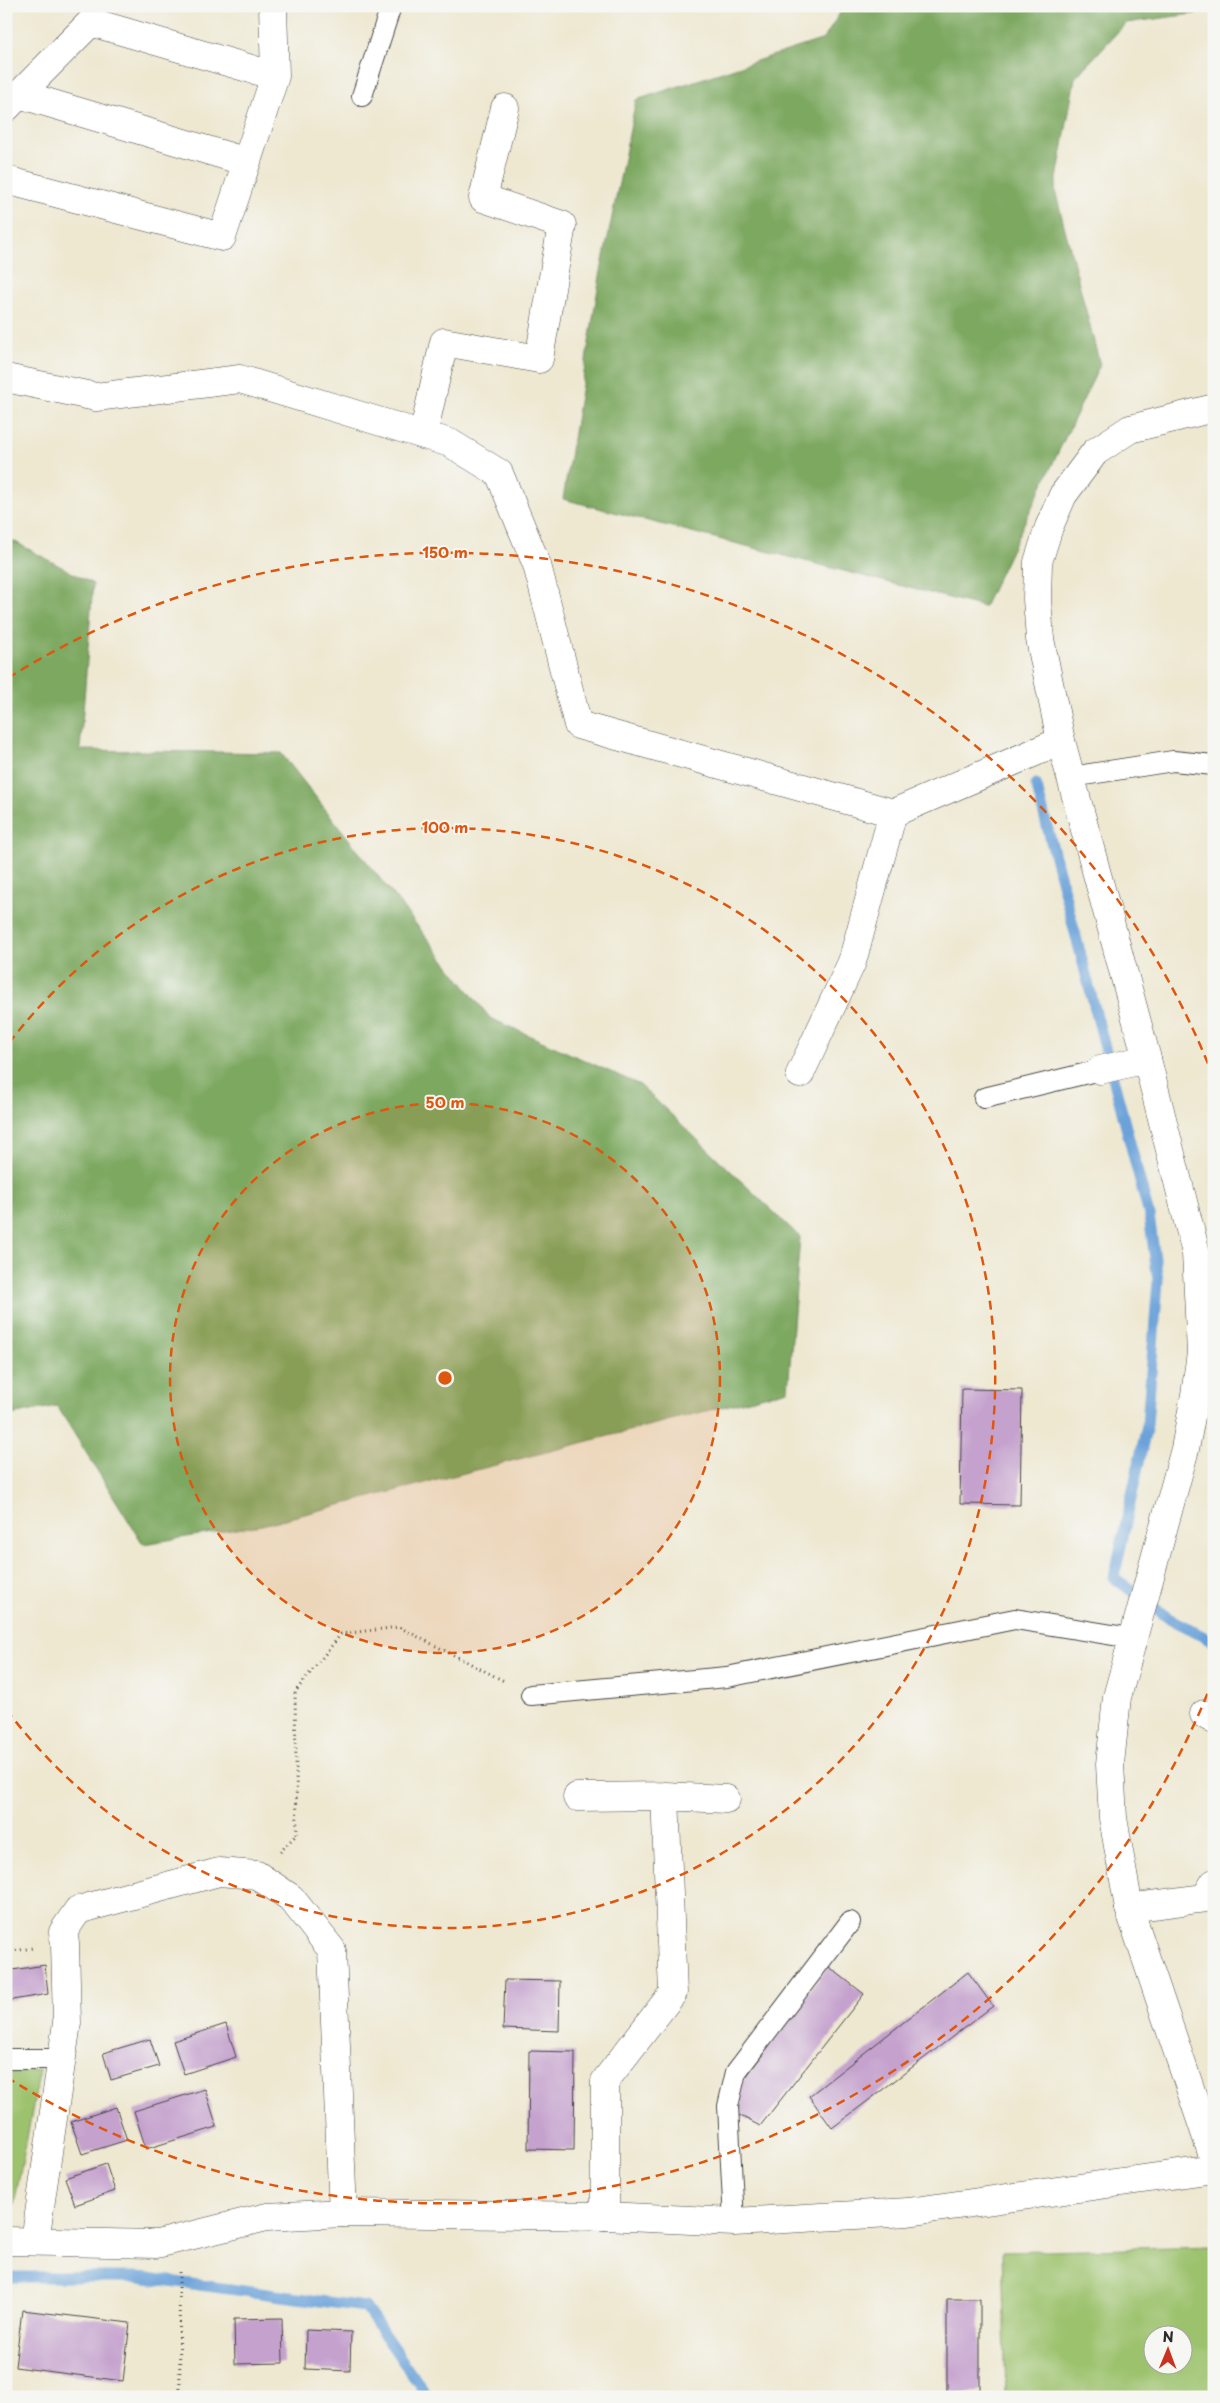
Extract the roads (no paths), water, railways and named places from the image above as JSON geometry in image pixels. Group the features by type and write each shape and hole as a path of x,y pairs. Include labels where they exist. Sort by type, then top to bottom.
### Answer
{"street":[{"path":"6,180 222,236 275,76 273,6"},
{"path":"246,162 13,101 91,22 275,76"},
{"path":"423,435 444,342 539,359 562,225 483,198 505,108"},
{"path":"6,378 96,397 240,379 450,443 499,473 537,566 578,726 893,813 1061,741"},
{"path":"1214,408 1130,429 1095,452 1063,495 1038,562 1037,599 1040,639 1061,741 1147,1059 1196,1253 1201,1353 1185,1449 1117,1697 1110,1764 1112,1818 1129,1908 1214,2159"},
{"path":"800,1074 852,962 893,813"},
{"path":"1110,1068 1147,1059"},
{"path":"577,1797 665,1796 726,1799"},
{"path":"605,2216 605,2081 673,1993 665,1796"},
{"path":"35,2241 67,2023 66,1943 63,1932 78,1910 219,1872 256,1875 291,1898 332,1950 343,2213"},
{"path":"1129,1908 1205,1898 1214,1883"},
{"path":"6,2241 157,2244 268,2217 343,2213 605,2216 734,2222 908,2212 1214,2169"}],"lane":[{"path":"362,96 391,6"},
{"path":"1071,777 1173,761 1214,765"},
{"path":"984,1098 1110,1068"},
{"path":"531,1695 727,1677 1015,1619 1134,1631"},
{"path":"734,2222 728,2106 736,2072 850,1922"},
{"path":"6,2059 62,2059"}],"waterway":[{"path":"1036,784 1149,1215 1158,1281 1147,1425 1114,1578 1167,1617 1214,1642"},
{"path":"6,2277 139,2277 365,2307 428,2397"}]}
